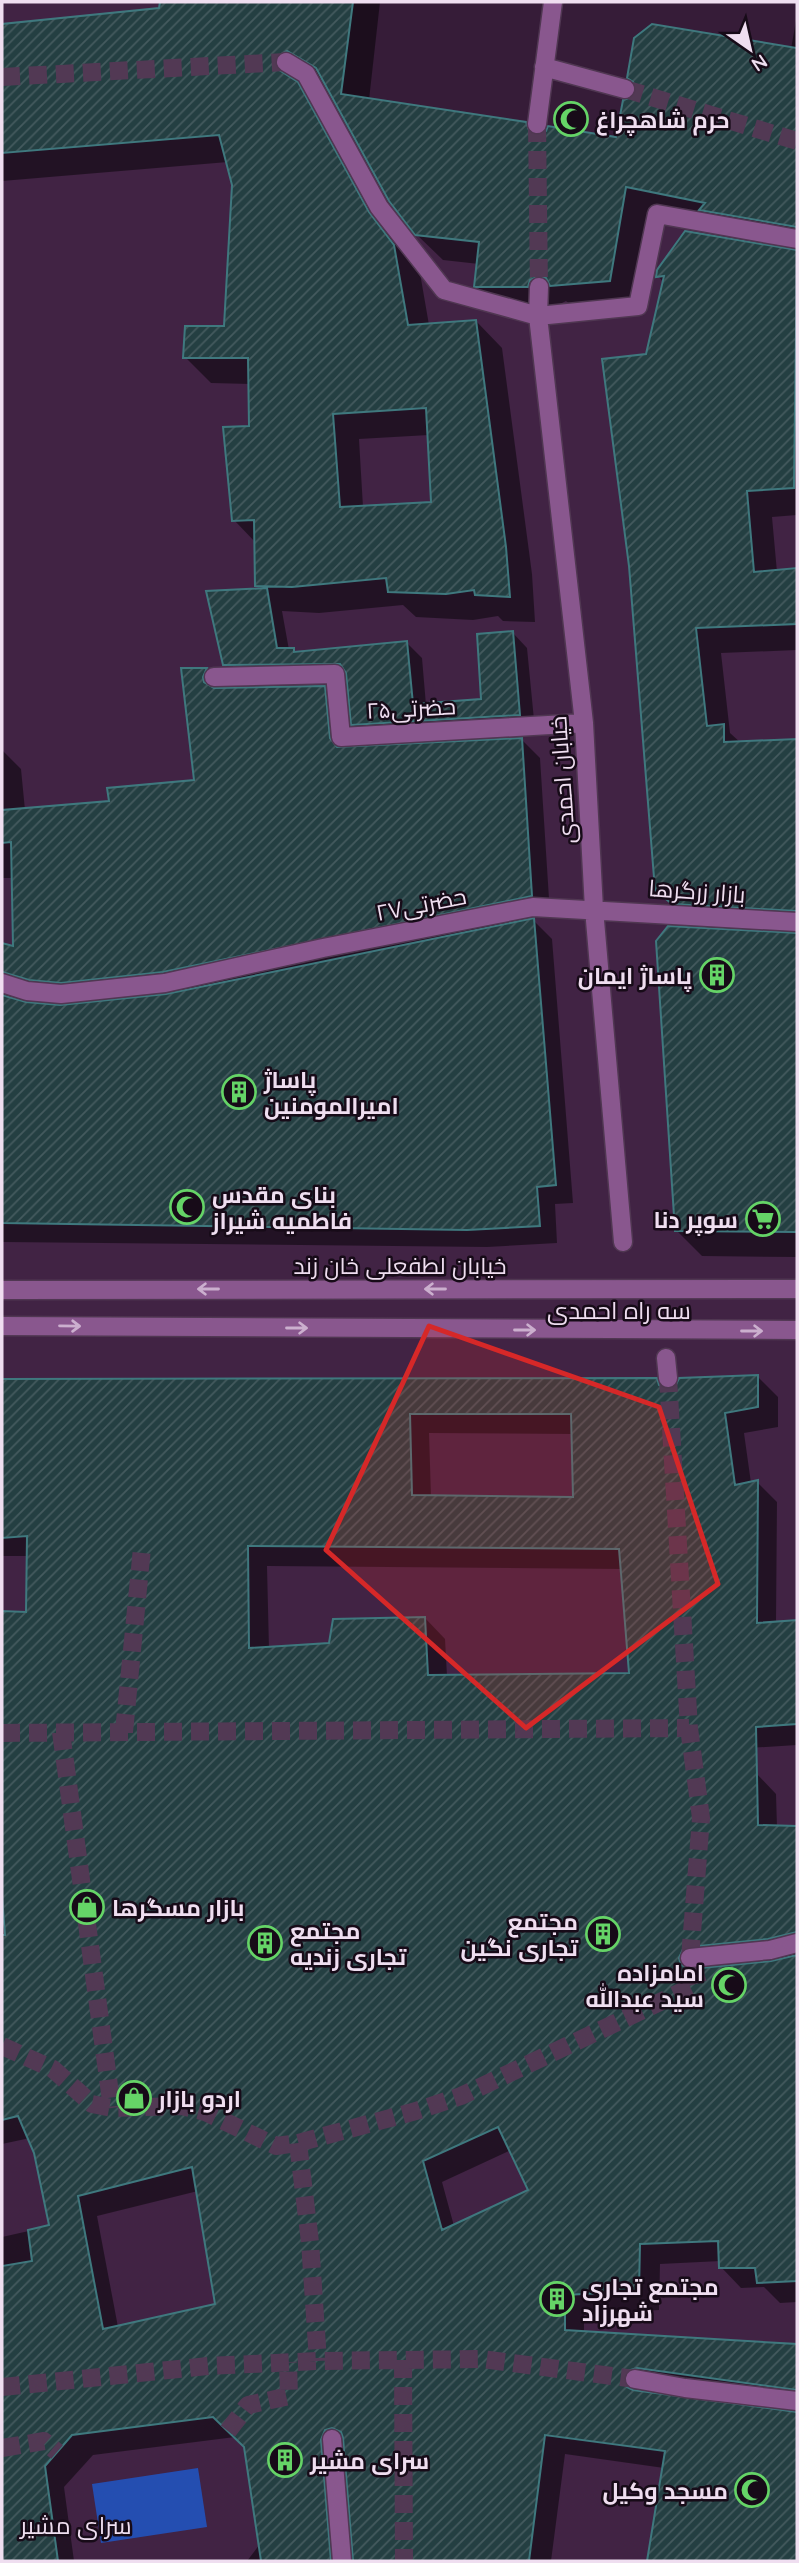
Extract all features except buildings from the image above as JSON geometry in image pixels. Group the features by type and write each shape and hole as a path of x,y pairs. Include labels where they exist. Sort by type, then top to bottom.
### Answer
{"street":[{"path":"537,124 553,2"},
{"path":"286,62 306,74 379,206 444,290 538,316 638,306 657,214 797,239"},
{"path":"544,67 625,89"},
{"name":"خیابان احمدی","path":"539,287 538,316 584,723 594,909 622,1242"},
{"name":"حضرتی۲۵","path":"214,677 335,674 341,737 584,723"},
{"name":"حضرتی۲۷","path":"2,983 27,991 61,993 165,983 533,907 594,909"},
{"name":"بازار زرگرها","path":"594,909 797,922"},
{"name":"خیابان لطفعلی خان زند","path":"2,1290 797,1289"},
{"path":"2,1326 797,1330"},
{"path":"666,1358 668,1378"},
{"path":"690,1958 770,1950 797,1943"},
{"path":"635,2379 731,2395 797,2401"},
{"path":"332,2439 342,2561"}],"highlighted area":[{"path":"429,1326 659,1407 718,1584 526,1728 326,1550"}],"shaded area":[{"path":"2,2 160,2 159,8 338,21 331,94 357,144 410,151 419,235 479,242 475,287 539,287 610,281 626,187 797,221 797,2561 2,2561"}],"water":[{"path":"198,2468 207,2527 101,2543 92,2484"}],"tunnel":[{"path":"2,77 286,62"},
{"path":"625,89 797,141"},
{"path":"537,124 539,287"},
{"path":"2,2046 53,2069 92,2104 112,2108 182,2106 205,2112 276,2146 298,2143 461,2096 698,1984 690,1958 701,1818 689,1728 668,1378"},
{"path":"124,1732 142,1548"},
{"path":"2,1733 689,1728"},
{"path":"61,1732 112,2108"},
{"path":"298,2143 310,2242 318,2361"},
{"path":"2,2387 208,2366 318,2361 482,2359 635,2379"},
{"path":"403,2360 404,2561"},
{"path":"228,2431 248,2405 289,2396 288,2362"},
{"path":"2,2448 44,2441 57,2452"}],"place":[{"name":"حرم شاهچراغ","path":"571,119"},
{"name":"پاساژ ایمان","path":"717,975"},
{"name":"پاساژ امیرالمومنین","path":"239,1092"},
{"name":"بنای مقدس فاطمیه شیراز","path":"187,1207"},
{"name":"سوپر دنا","path":"763,1219"},
{"name":"بازار مسگرها","path":"87,1907"},
{"name":"مجتمع تجاری نگین","path":"603,1934"},
{"name":"مجتمع تجاری زندیه","path":"265,1943"},
{"name":"امامزاده سید عبدالله","path":"729,1985"},
{"name":"اردو بازار","path":"134,2098"},
{"name":"مجتمع تجاری شهرزاد","path":"557,2299"},
{"name":"سرای مشیر","path":"285,2460"},
{"name":"مسجد وکیل","path":"752,2490"}],"district":[{"name":"سه راه احمدی","path":"619,1310"},
{"name":"سرای مشیر","path":"76,2525"}]}
